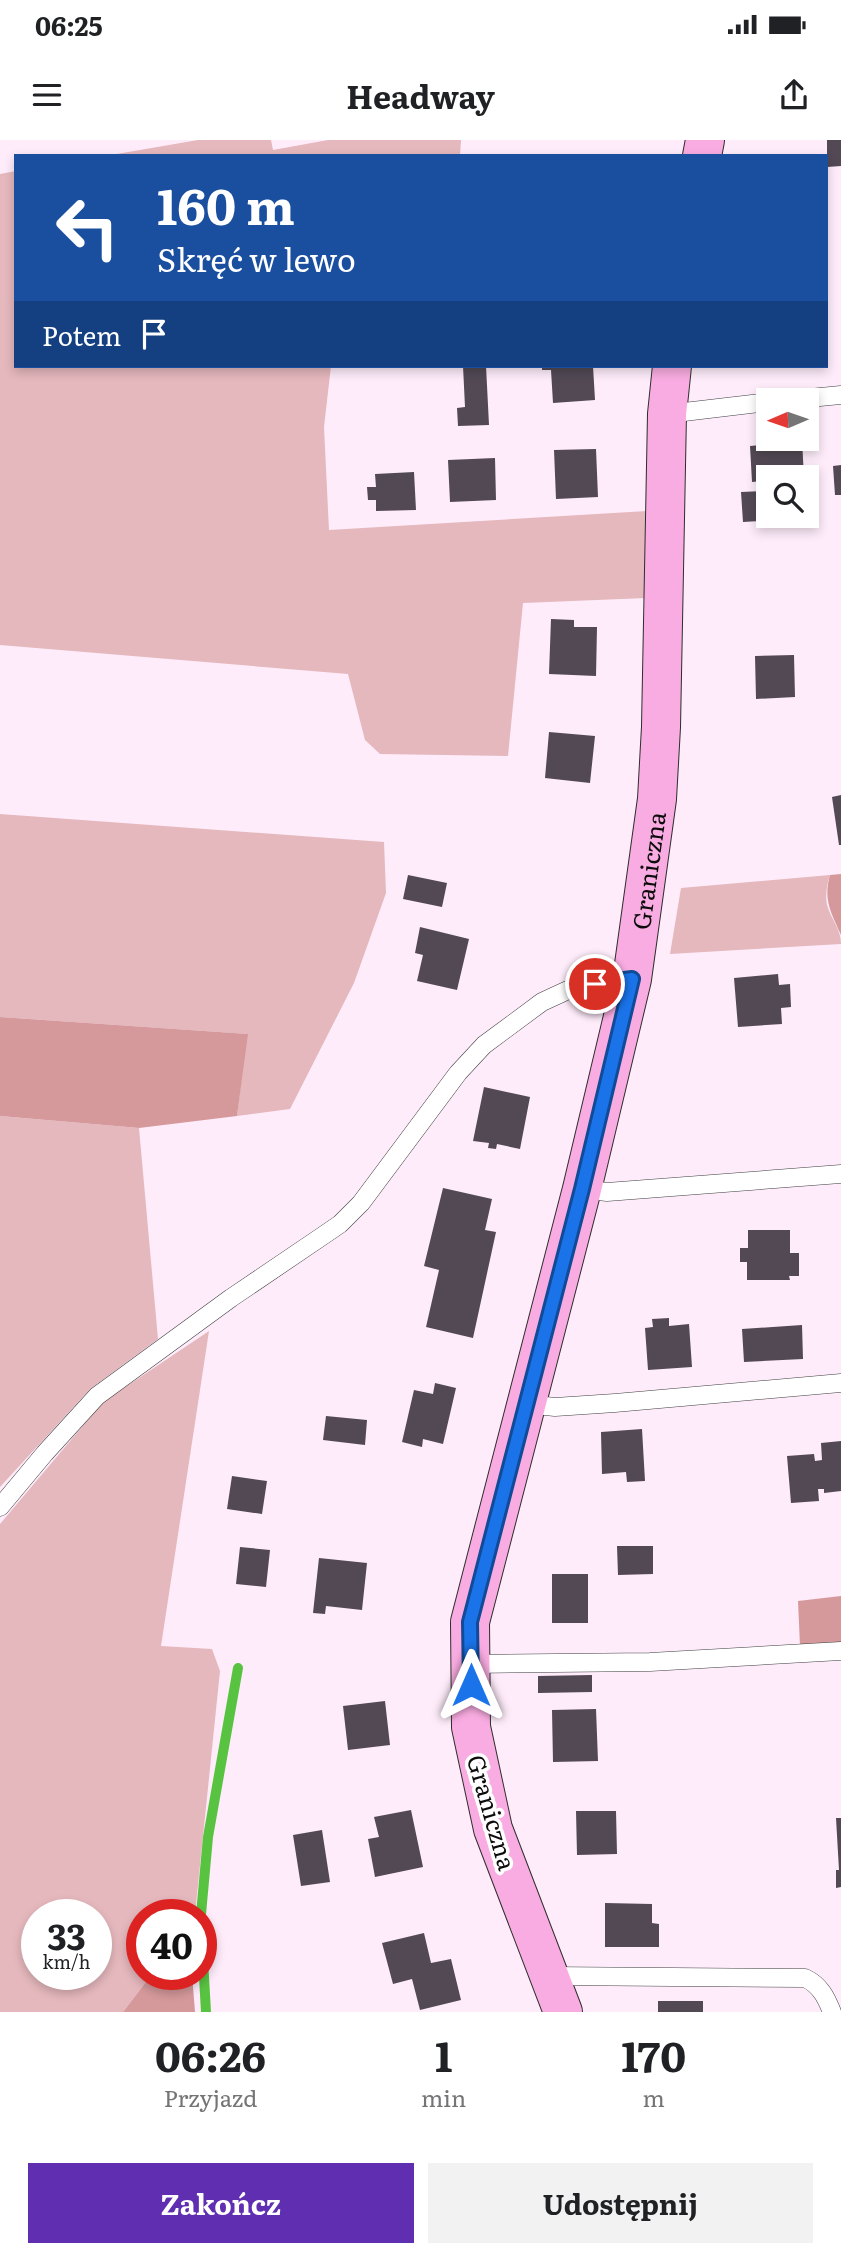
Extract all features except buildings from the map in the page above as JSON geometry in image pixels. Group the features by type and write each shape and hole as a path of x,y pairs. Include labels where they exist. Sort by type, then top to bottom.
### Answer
{"street":[{"name":"Graniczna","path":"563,2012 493,1829 471,1727 470,1622 582,1189 632,979 657,799 667,414 672,368"}],"lane":[{"path":"819,397 841,395"},
{"path":"667,414 756,403"},
{"path":"0,1507 45,1452 97,1396 340,1224 361,1203 458,1073 484,1045 542,1002 568,990 632,979"},
{"path":"582,1189 607,1192 841,1174"},
{"path":"526,1404 555,1407 615,1403 841,1383"},
{"path":"471,1664 650,1662 841,1651"},
{"path":"549,1976 805,1978 822,1990 832,2012"}],"shaded area":[{"path":"198,140 271,140 273,150 328,140 461,140 460,154 117,154"},
{"path":"14,171 14,368 331,368 324,427 329,530 647,511 646,598 523,603 508,756 380,754 365,740 348,674 0,645 0,174"},
{"path":"0,814 384,842 386,893 354,983 290,1109 237,1116 247,1034 0,1017"},
{"path":"841,874 841,935 829,906 827,892 830,875"},
{"path":"830,875 827,905 841,944 670,954 681,888"},
{"path":"0,1017 248,1034 237,1116 139,1128 0,1116"},
{"path":"0,1116 139,1128 158,1339 90,1389 0,1487"},
{"path":"209,1331 161,1646 212,1649 220,1671 197,1899 126,1899 126,1990 140,1990 123,2012 0,2012 0,1524 103,1402"},
{"path":"841,1596 841,1643 800,1646 798,1601"},
{"path":"140,1990 193,1990 195,2012 123,2012"}],"waterway":[{"path":"202,1899 208,1837 238,1668"},
{"path":"205,1990 206,2012"}],"route":[{"path":"471,1685 470,1622 582,1189 632,979 595,984"}]}
